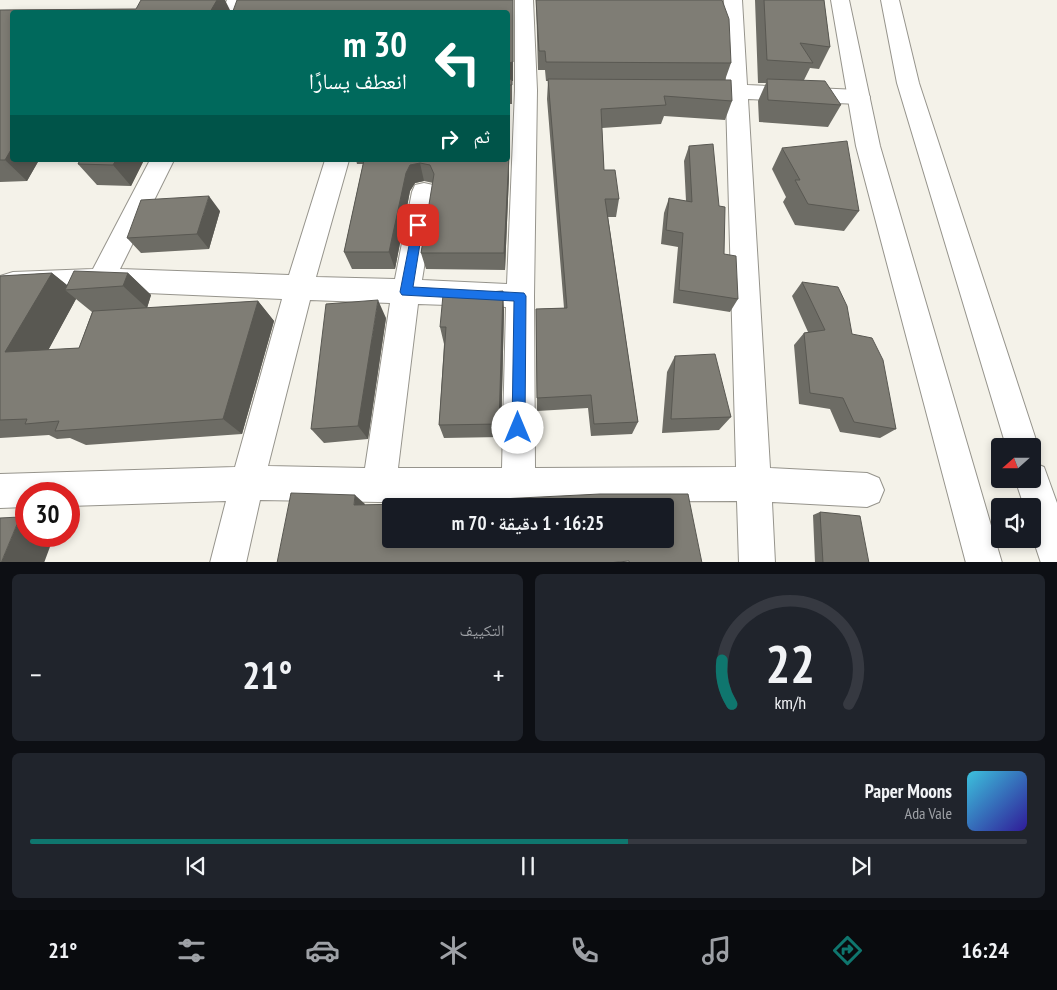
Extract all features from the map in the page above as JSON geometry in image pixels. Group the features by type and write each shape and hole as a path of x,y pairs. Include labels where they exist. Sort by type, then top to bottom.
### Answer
{"street":[{"path":"733,0 757,562"},
{"path":"840,0 868,146 984,562"},
{"path":"890,0 908,83 1019,438"},
{"path":"518,484 520,296 529,4"},
{"path":"699,91 859,97"},
{"path":"101,280 161,162"},
{"path":"228,562 298,286 336,162"},
{"path":"379,485 406,292 424,192"},
{"path":"0,288 13,284 101,280 298,286 520,296"},
{"path":"0,491 247,483 379,485 754,484 867,490"},
{"path":"1035,488 1057,557"}],"building":[{"path":"141,0 217,0 211,10 10,10 10,151 5,160 0,160 0,10 136,9"},
{"path":"237,0 513,0 513,62 510,63 510,10 233,10"},
{"path":"536,0 722,0 729,19 731,63 546,62 545,51 539,51"},
{"path":"764,0 824,0 830,47 800,43 813,63 767,60"},
{"path":"548,79 731,80 732,101 664,96 666,105 601,109 604,170 615,170 619,199 605,199 638,422 594,424 591,395 537,398 536,309 567,308"},
{"path":"767,79 825,81 841,105 768,100"},
{"path":"847,141 859,211 808,204 795,180 800,180 782,148"},
{"path":"713,144 719,206 725,207 724,254 736,256 738,299 679,290 683,233 666,230 669,198 692,202 689,146"},
{"path":"79,162 115,162 113,165 78,164"},
{"path":"364,162 509,162 504,253 421,253 434,174 430,165 420,163 410,165 406,173 389,252 344,252"},
{"path":"209,196 197,234 127,238 141,200"},
{"path":"74,271 128,273 123,286 65,290"},
{"path":"52,273 5,352 79,348 93,311 258,301 223,419 55,431 59,421 25,424 27,419 0,420 0,276"},
{"path":"802,282 838,287 847,306 852,334 872,338 883,360 896,429 854,422 843,398 810,393 804,333 825,330"},
{"path":"503,291 499,424 439,425 446,327 440,327 443,295"},
{"path":"378,300 358,426 311,429 326,304"},
{"path":"715,354 731,417 671,419 675,356"},
{"path":"291,493 355,495 354,505 382,504 382,548 674,548 674,498 521,498 600,494 688,494 702,562 277,562"},
{"path":"820,512 860,516 869,562 823,562"},
{"path":"15,517 15,529 0,562 0,518"}],"route":[{"path":"418,225 406,292 520,296 518,428"}]}
